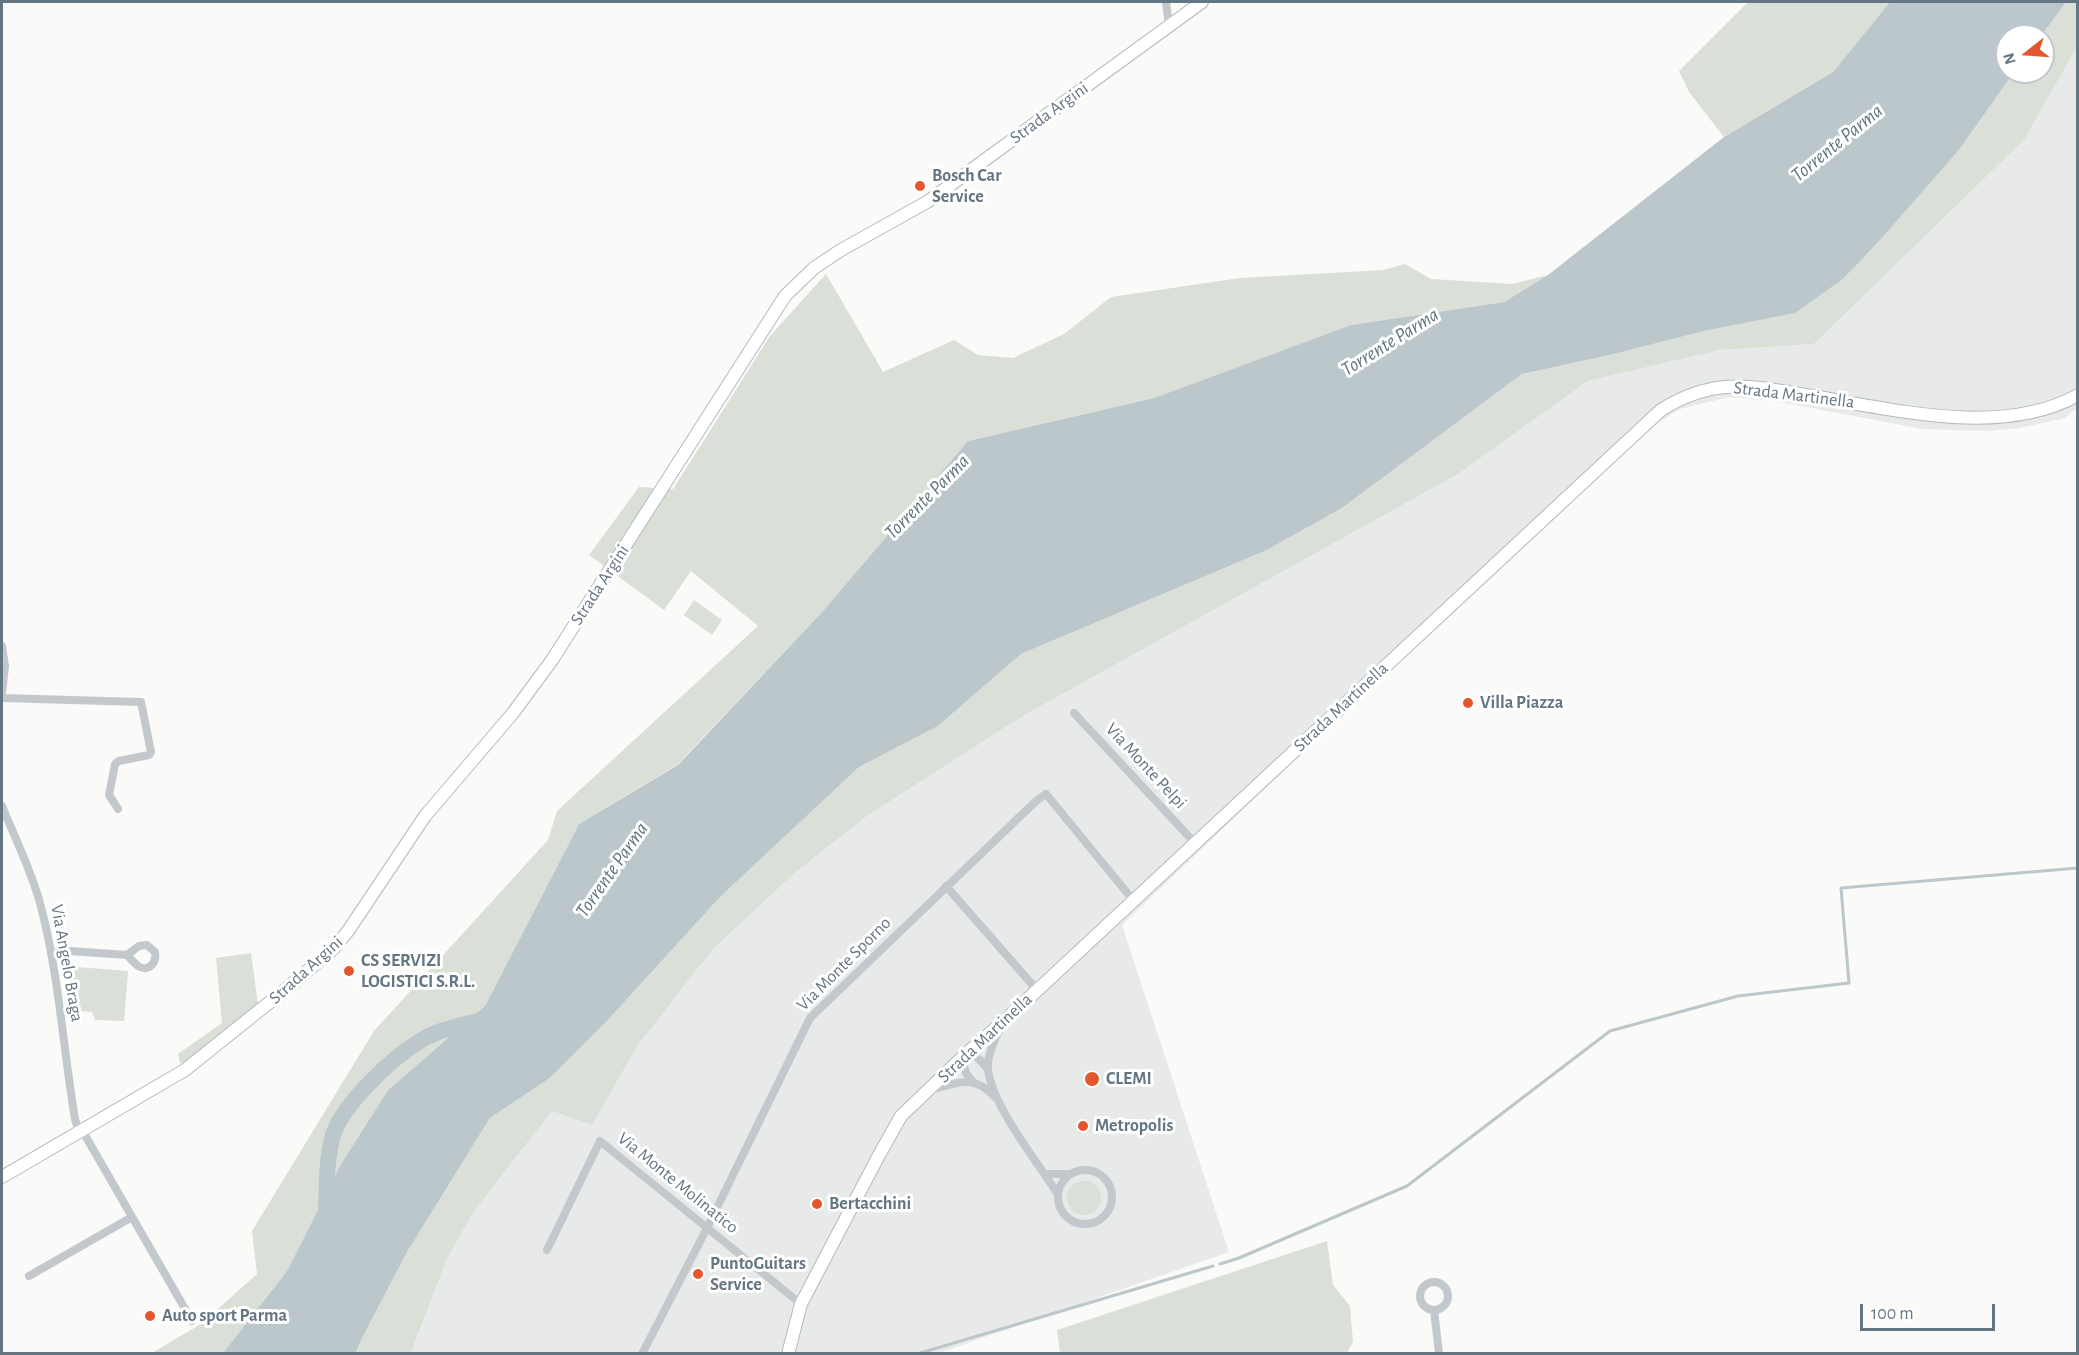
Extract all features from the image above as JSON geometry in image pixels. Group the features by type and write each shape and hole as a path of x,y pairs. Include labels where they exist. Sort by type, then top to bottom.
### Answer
{"street":[{"path":"1166,2 1169,26"},
{"name":"Strada Argini","path":"2,1177 195,1063 307,972 341,940 420,823 513,713 552,660 785,296 814,268 841,250 927,202 1202,2"},
{"name":"Strada Martinella","path":"788,1353 801,1304 902,1116 1661,410 1677,399 1705,389 1742,385 1919,412 1983,418 2002,418 2027,413 2078,395"},
{"path":"2,645 5,666 2,693"},
{"path":"2,698 141,702 151,752 149,755 118,761 115,764 109,795 118,808"},
{"name":"Via Monte Pelpi","path":"1074,713 1194,842"},
{"name":"Via Monte Sporno","path":"642,1353 707,1228 810,1017 1035,802 1046,794 1133,900"},
{"name":"Via Angelo Braga","path":"2,806 36,891 51,953 72,1102 81,1131 192,1321"},
{"path":"946,886 1037,990"},
{"path":"51,953 70,951 127,955"},
{"path":"988,1069 991,1051 1002,1023"},
{"path":"973,1082 966,1073 965,1055 979,1059 988,1069 998,1099 1057,1193"},
{"path":"927,1091 950,1084 973,1082 986,1086 998,1099"},
{"name":"Via Monte Molinatico","path":"547,1251 600,1141 801,1304"},
{"path":"1077,1170 1095,1171 1103,1176 1110,1186 1112,1196 1108,1213 1099,1221 1090,1224 1074,1222 1060,1211 1057,1193 1062,1181 1069,1174 1077,1170"},
{"path":"1045,1174 1069,1174"},
{"path":"29,1276 132,1217"},
{"path":"1434,1310 1439,1353"}],"shaded area":[{"path":"1748,2 1890,2 1833,72 1724,137 1689,92 1679,71"},
{"path":"2066,2 2077,2 2077,47 2024,140 1814,344 1720,350 1588,381 1458,474 1023,716 867,816 797,871 714,948 638,1045 592,1125 552,1111 474,1211 447,1259 411,1353 356,1354 407,1252 490,1118 550,1078 607,1021 720,897 859,767 938,726 1021,654 1267,550 1342,508 1522,374 1708,330 1844,278 1959,150 2006,84 2055,84 2055,24 2050,24"},
{"path":"2077,47 2077,408 2065,418 2020,428 1988,431 1922,429 1775,401 1729,397 1680,409 1640,434 1574,494 1122,925 1229,1252 939,1353 411,1354 447,1259 474,1211 552,1111 592,1125 638,1045 714,948 797,871 867,816 1023,716 1458,474 1588,381 1720,350 1814,344 2024,140"},
{"path":"1405,264 1431,279 1512,284 1548,275 1504,302 1351,325 1154,398 968,441 822,612 677,765 579,824 485,1006 388,1090 341,1164 287,1271 223,1353 150,1354 201,1324 257,1274 252,1231 374,1031 548,840 557,811 758,626 691,571 664,610 589,555 639,487 673,489 770,336 826,274 883,372 954,340 978,355 1013,358 1064,334 1111,297 1240,278 1383,270"},
{"path":"694,600 722,620 712,635 684,615"},
{"path":"251,953 258,1005 185,1063 180,1063 178,1054 222,1023 216,958"},
{"path":"64,966 128,971 124,1021 95,1020 92,1012 77,1011 76,1007 70,1008"},
{"path":"1084,1181 1096,1186 1101,1198 1096,1210 1084,1215 1072,1210 1067,1198 1072,1186"},
{"path":"1327,1241 1333,1285 1350,1306 1353,1342 1347,1353 1060,1353 1057,1330"}],"water":[{"path":"1890,2 2066,2 2050,24 1995,24 1995,84 2006,84 1959,150 1878,242 1844,278 1795,313 1708,330 1522,374 1342,508 1267,550 1021,654 938,726 859,767 720,897 607,1021 550,1078 490,1118 407,1252 356,1353 223,1353 287,1271 341,1164 388,1090 485,1006 579,824 678,765 822,612 968,441 1154,398 1351,325 1504,302 1548,275 1724,137 1833,72"}],"waterway":[{"path":"1220,1264 1407,1186 1610,1031 1738,996 1849,983 1841,888 2078,868"},
{"name":"Torrente Parma","path":"326,1213 328,1166 332,1139 337,1126 356,1098 395,1059 420,1041 443,1030 485,1019"},
{"path":"917,1354 1213,1266"}],"place":[{"name":"Bosch Car Service","path":"920,186"},
{"name":"Villa Piazza","path":"1468,703"},
{"name":"CS SERVIZI LOGISTICI S.R.L.","path":"349,971"},
{"name":"CLEMI","path":"1092,1079"},
{"name":"Metropolis","path":"1083,1126"},
{"name":"Bertacchini","path":"817,1204"},
{"name":"PuntoGuitars Service","path":"698,1274"},
{"name":"Auto sport Parma","path":"150,1316"}]}
